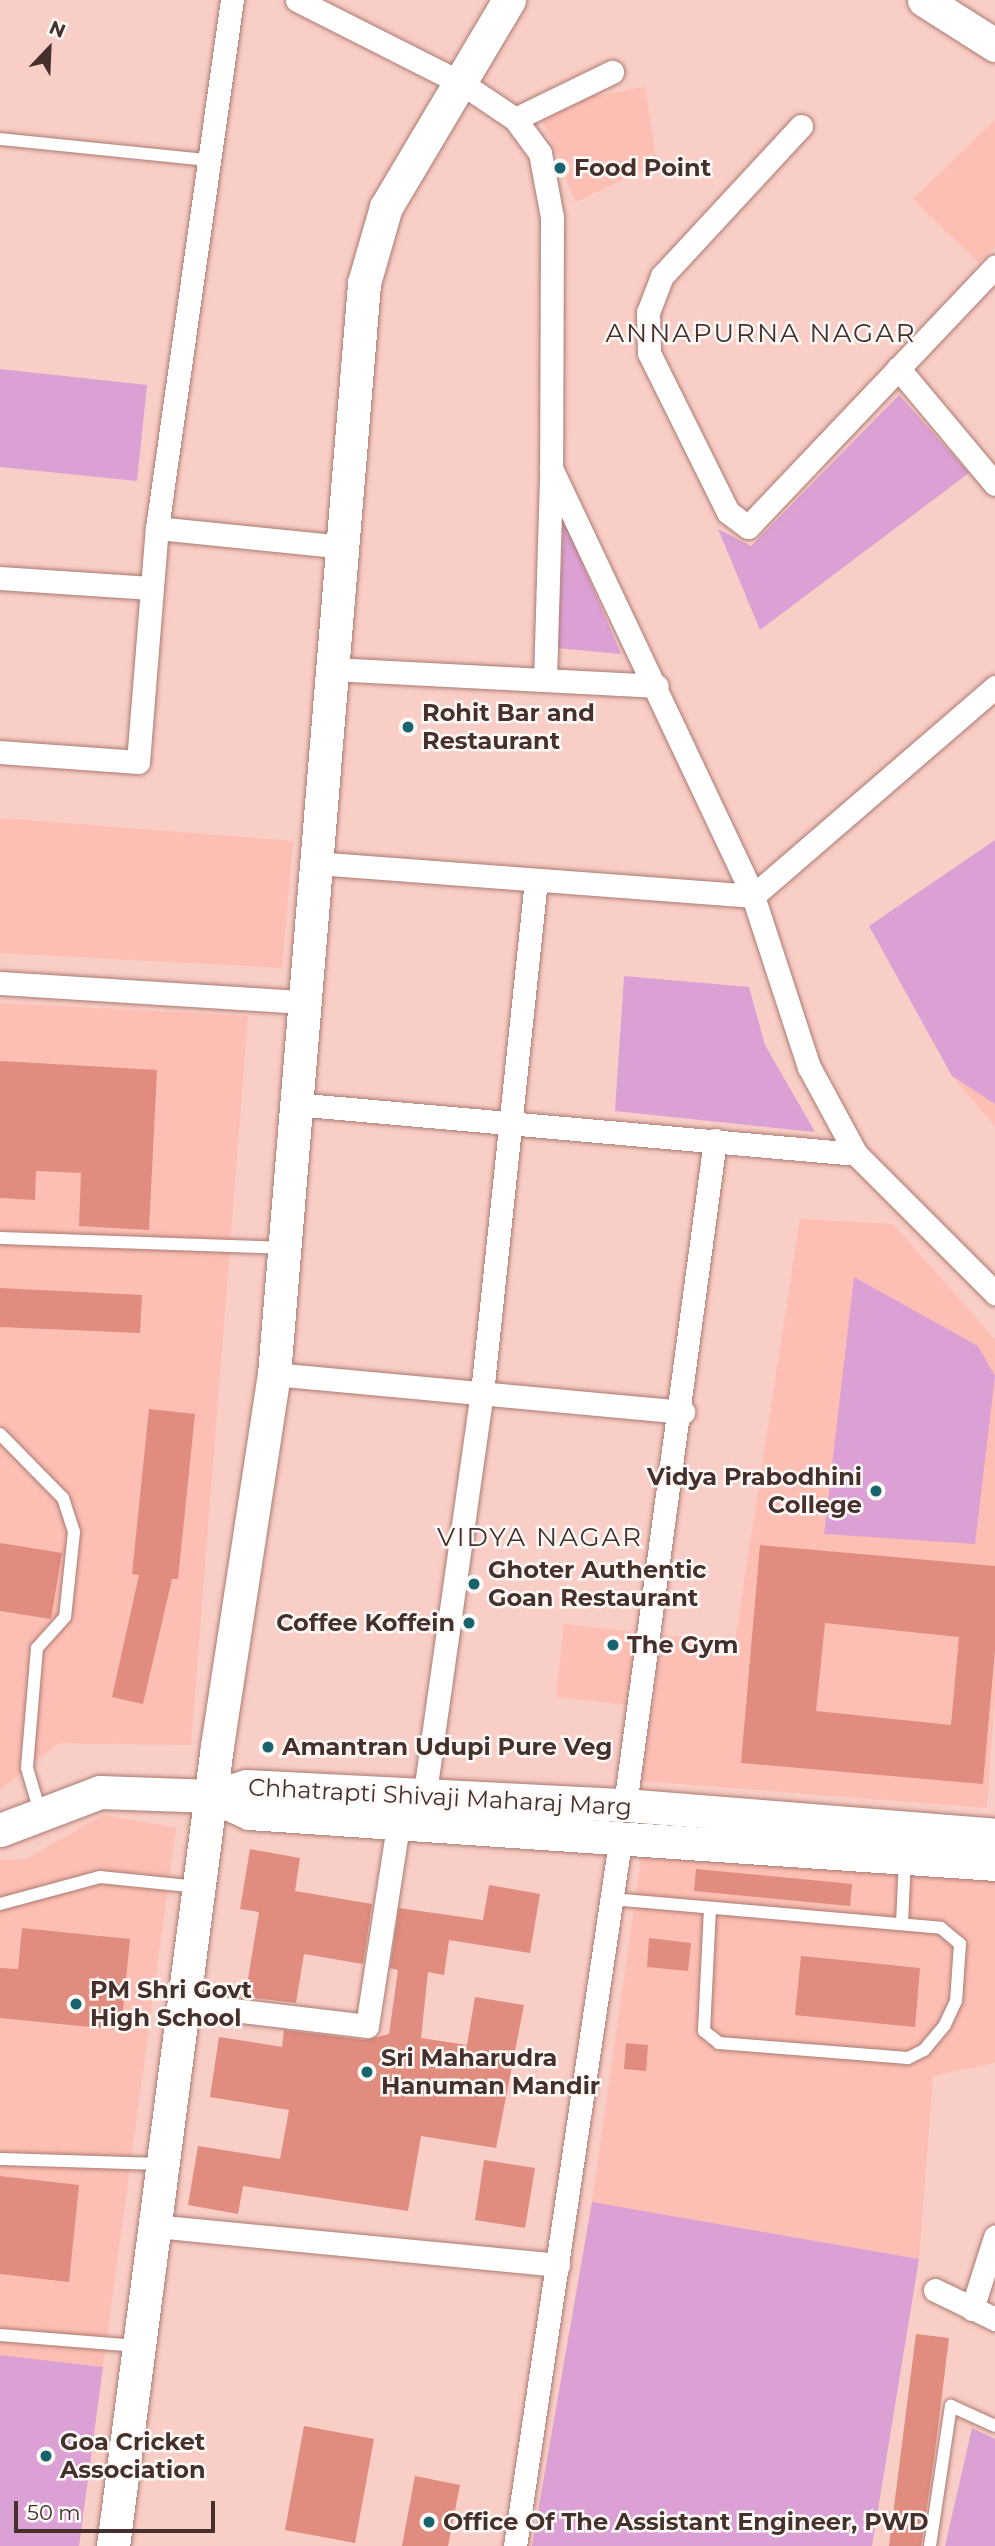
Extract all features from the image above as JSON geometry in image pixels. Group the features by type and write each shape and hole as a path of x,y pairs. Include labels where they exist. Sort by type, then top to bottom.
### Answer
{"street":[{"path":"0,752 138,762 157,528 207,160 232,0"},
{"path":"297,0 463,84 515,119 540,153 552,217 551,468 545,680"},
{"path":"113,2546 198,1886 274,1374 282,1248 334,669 364,283 386,207 463,84 509,0"},
{"path":"939,4 995,45"},
{"path":"515,119 612,72"},
{"path":"801,126 662,276 648,312 649,353 728,512 748,527 995,267"},
{"path":"898,368 995,484"},
{"path":"551,468 657,686 753,896 809,1067 856,1154 995,1293"},
{"path":"157,528 344,547"},
{"path":"0,578 151,588"},
{"path":"334,669 657,686"},
{"path":"315,863 753,896 995,687"},
{"path":"425,1793 482,1393 536,880"},
{"path":"0,982 304,1002"},
{"path":"294,1104 512,1121 856,1154"},
{"path":"515,2546 682,1412 715,1140"},
{"path":"274,1374 682,1412"},
{"name":"Chhatrapti Shivaji Maharaj Marg","path":"212,1796 246,1786 425,1793 905,1857 995,1864"},
{"path":"0,1830 40,1812 100,1792 212,1796"},
{"name":"Chhatrapti Shivaji Maharaj Marg","path":"212,1796 249,1813 399,1820 623,1820 995,1835"},
{"path":"183,2004 367,2026 399,1820"},
{"path":"154,2226 558,2265"},
{"path":"972,2309 995,2238"},
{"path":"935,2290 995,2319"}],"lane":[{"path":"0,139 207,160"},
{"path":"0,1238 282,1248"},
{"path":"0,1434 63,1499 74,1532 65,1617 37,1648 26,1768 40,1812"},
{"path":"902,1924 905,1857"},
{"path":"0,1904 100,1877 198,1886"},
{"path":"612,1899 941,1927 960,1944 956,2001 945,2025 924,2050 908,2058 719,2043 704,2031 710,1908"},
{"path":"0,2159 162,2164"},
{"path":"0,2335 138,2346"},
{"path":"930,2546 951,2406 995,2426"}],"shaded area":[{"path":"645,87 657,164 575,202 537,106"},
{"path":"995,120 995,247 979,263 913,199"},
{"path":"0,369 147,385 137,481 0,467"},
{"path":"899,395 969,473 760,630 718,529 751,546"},
{"path":"564,520 621,654 557,648"},
{"path":"0,818 293,841 282,968 0,953"},
{"path":"995,840 995,1104 952,1076 869,926"},
{"path":"624,976 749,987 765,1045 815,1132 615,1111"},
{"path":"0,1003 248,1016 191,1745 59,1743 0,1790"},
{"path":"995,1042 995,1126 952,1076"},
{"name":"Vidya Prabodhini College","path":"800,1219 893,1224 995,1339 995,1697 987,1808 641,1781 663,1635 735,1642"},
{"path":"854,1277 978,1346 995,1376 975,1544 824,1534"},
{"path":"564,1624 635,1632 627,1705 556,1697"},
{"name":"PM Shri Govt High School","path":"103,1815 176,1828 103,2367 0,2355 0,1860 26,1859"},
{"path":"642,1853 995,1878 995,2063 933,2076 919,2259 592,2202"},
{"path":"592,2202 919,2259 872,2546 532,2546"},
{"name":"Goa Cricket Association","path":"0,2355 103,2367 79,2546 0,2546"},
{"path":"972,2428 995,2439 995,2546 945,2546"}],"building":[{"path":"0,1061 157,1070 149,1230 79,1226 81,1173 36,1171 35,1200 0,1198"},
{"path":"0,1288 142,1295 140,1333 0,1327"},
{"path":"149,1409 195,1414 178,1579 172,1579 143,1704 112,1697 139,1575 132,1574"},
{"path":"0,1543 62,1553 51,1619 0,1611"},
{"path":"760,1545 995,1566 995,1650 983,1784 741,1763","holes":["825,1623 959,1637 951,1725 816,1711"]},
{"path":"250,1849 300,1858 295,1891 372,1904 363,1964 304,1954 296,2003 245,1997 259,1912 240,1909"},
{"path":"696,1869 852,1884 850,1906 694,1891"},
{"path":"489,1885 540,1894 530,1953 449,1940 444,1975 428,1972 421,2038 467,2045 475,1997 524,2005 496,2148 421,2136 408,2211 243,2186 238,2214 188,2205 198,2146 280,2159 289,2110 210,2097 219,2037 282,2047 284,2030 365,2040 389,2034 398,1970 390,1968 399,1908 483,1920"},
{"path":"22,1928 130,1939 121,2030 0,2018 0,1968 18,1969"},
{"path":"649,1938 691,1943 688,1971 647,1967"},
{"path":"801,1956 920,1968 915,2027 795,2015"},
{"path":"626,2043 648,2045 646,2071 624,2069"},
{"path":"484,2160 535,2168 525,2228 475,2220"},
{"path":"0,2176 79,2185 69,2282 0,2274"},
{"path":"916,2334 949,2338 934,2459 921,2546 889,2546"},
{"path":"304,2426 374,2439 355,2543 285,2530"},
{"path":"415,2476 460,2485 448,2546 402,2546"}],"place":[{"name":"Food Point","path":"560,168"},
{"name":"Rohit Bar and Restaurant","path":"408,727"},
{"name":"Vidya Prabodhini College","path":"876,1491"},
{"name":"Ghoter Authentic Goan Restaurant","path":"474,1584"},
{"name":"Coffee Koffein","path":"469,1623"},
{"name":"The Gym","path":"613,1645"},
{"name":"Amantran Udupi Pure Veg","path":"268,1747"},
{"name":"PM Shri Govt High School","path":"76,2004"},
{"name":"Sri Maharudra Hanuman Mandir","path":"367,2072"},
{"name":"Goa Cricket Association","path":"46,2456"},
{"name":"Office Of The Assistant Engineer, PWD","path":"429,2522"}],"district":[{"name":"ANNAPURNA NAGAR","path":"761,334"},
{"name":"VIDYA NAGAR","path":"540,1538"}]}
